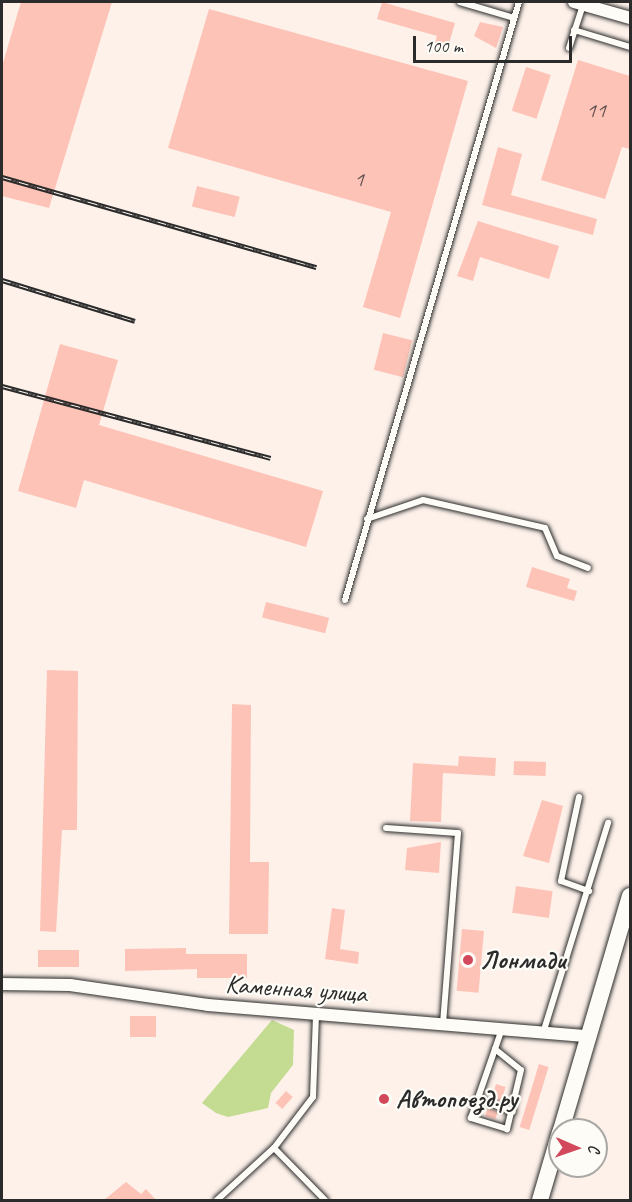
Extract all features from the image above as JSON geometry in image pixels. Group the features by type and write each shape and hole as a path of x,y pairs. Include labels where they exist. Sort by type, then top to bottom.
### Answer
{"main road":[{"path":"564,1118 630,896"},
{"path":"540,1200 548,1172"}],"street":[{"path":"579,3 630,18"},
{"name":"Каменная улица","path":"2,984 70,985 316,1013 503,1026 588,1036"}],"lane":[{"path":"460,2 514,18"},
{"path":"345,600 519,2"},
{"path":"569,48 579,3"},
{"path":"574,30 630,47"},
{"path":"367,519 423,500 545,528 556,556 588,568"},
{"path":"579,796 561,880 589,891"},
{"path":"544,1030 589,891 608,823"},
{"path":"386,828 458,833 443,1022"},
{"path":"217,1200 274,1148 313,1097 316,1013"},
{"path":"495,1050 521,1070 513,1112 507,1129 471,1118 503,1026"},
{"path":"477,1099 513,1112"},
{"path":"274,1148 325,1200"}],"green space":[{"path":"272,1020 294,1030 293,1065 271,1093 268,1108 228,1117 216,1113 202,1103"}],"building":[{"path":"21,2 112,2 49,208 2,196 2,66"},
{"path":"382,2 455,23 448,47 435,43 437,36 377,19"},
{"path":"209,9 468,81 400,318 363,307 391,212 168,148"},
{"path":"480,22 503,27 496,48 474,36"},
{"path":"578,60 630,76 630,149 622,147 605,199 541,180"},
{"path":"526,67 551,75 537,119 512,111"},
{"path":"498,147 522,154 511,195 597,219 593,235 482,205"},
{"path":"197,186 240,197 235,217 192,206"},
{"path":"478,221 559,246 549,279 480,257 473,281 457,276"},
{"path":"383,333 412,340 403,377 374,370"},
{"path":"60,344 118,360 99,425 323,491 306,547 84,480 76,508 18,491"},
{"path":"532,567 570,579 567,588 577,591 574,601 526,587"},
{"path":"266,602 329,618 325,633 262,618"},
{"path":"47,670 78,671 77,830 62,830 56,932 40,931"},
{"path":"232,704 251,705 250,862 269,862 268,934 229,934"},
{"path":"459,756 496,758 495,776 443,773 441,822 410,821 413,763 458,766"},
{"path":"514,761 546,762 545,776 514,775"},
{"path":"542,800 563,806 549,863 523,856"},
{"path":"441,842 439,873 405,870 407,848"},
{"path":"516,886 553,891 549,918 512,913"},
{"path":"332,908 345,910 340,949 359,952 358,964 325,959"},
{"path":"462,929 484,931 479,993 457,991"},
{"path":"186,948 186,954 247,954 247,978 197,978 197,969 125,971 125,949"},
{"path":"38,950 79,950 79,967 38,967"},
{"path":"130,1016 156,1016 156,1037 130,1037"},
{"path":"539,1064 549,1067 529,1130 520,1127"},
{"path":"496,1084 506,1087 501,1101 492,1098"},
{"path":"286,1091 293,1097 282,1109 276,1103"},
{"path":"488,1108 498,1112 495,1119 485,1116"},
{"path":"126,1182 141,1194 146,1189 156,1200 104,1200"}],"railway":[{"path":"2,177 316,267"},
{"path":"2,280 135,321"},
{"path":"2,386 271,458"}],"place":[{"name":"Лонмади","path":"468,960"},
{"name":"Автопоезд.ру","path":"384,1099"}]}
